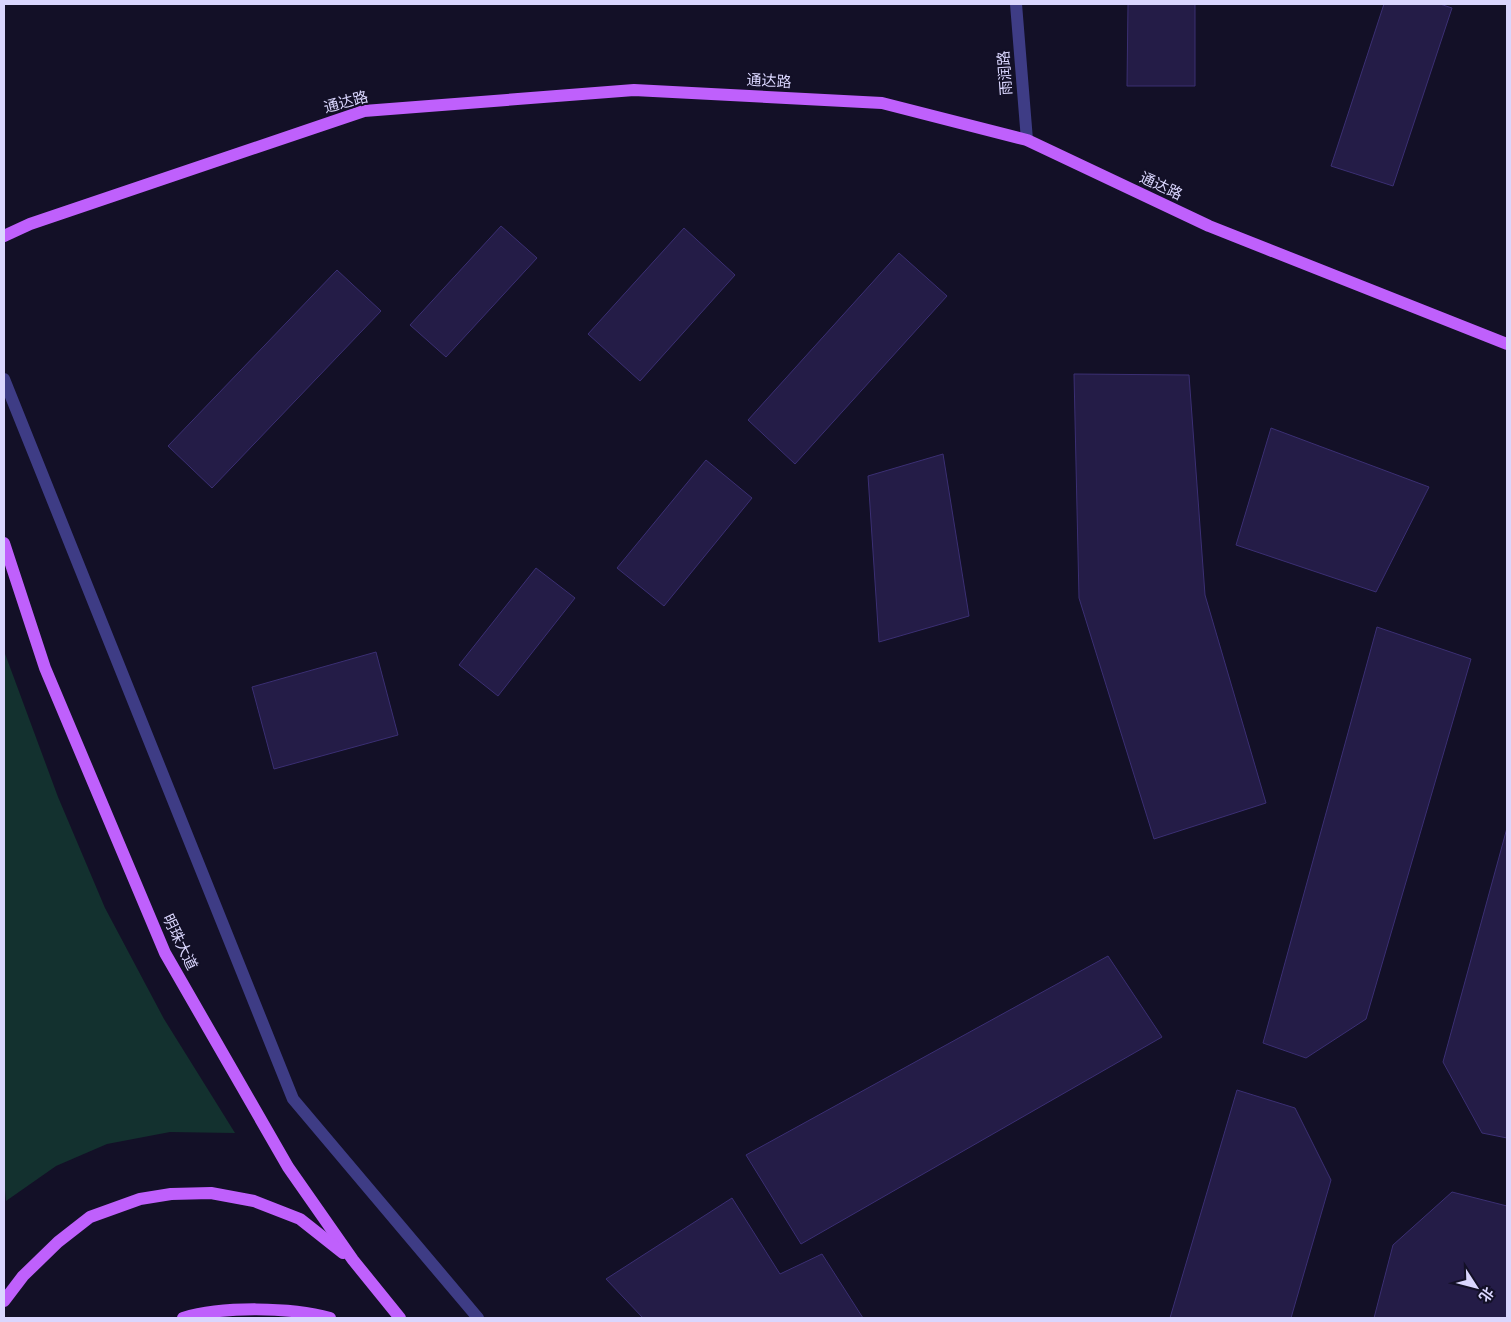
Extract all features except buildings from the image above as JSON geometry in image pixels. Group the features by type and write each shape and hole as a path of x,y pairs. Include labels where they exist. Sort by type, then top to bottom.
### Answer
{"main road":[{"name":"通达路","path":"4,236 30,224 364,111 634,90 882,103 1027,140 1209,226 1507,344"},
{"name":"明珠大道","path":"4,543 45,668 165,953 288,1167 353,1260 400,1318"},
{"path":"4,1301 23,1276 58,1242 90,1217 140,1199 171,1194 211,1193 254,1201 300,1219 353,1260"},
{"path":"183,1318 201,1313 273,1309 317,1314 330,1318"}],"street":[{"name":"雨润路","path":"1016,4 1027,140"},
{"path":"4,379 293,1099 478,1318"}],"green space":[{"path":"4,651 58,797 105,908 164,1019 235,1133 170,1132 107,1144 56,1166 6,1201 4,1180"}]}
